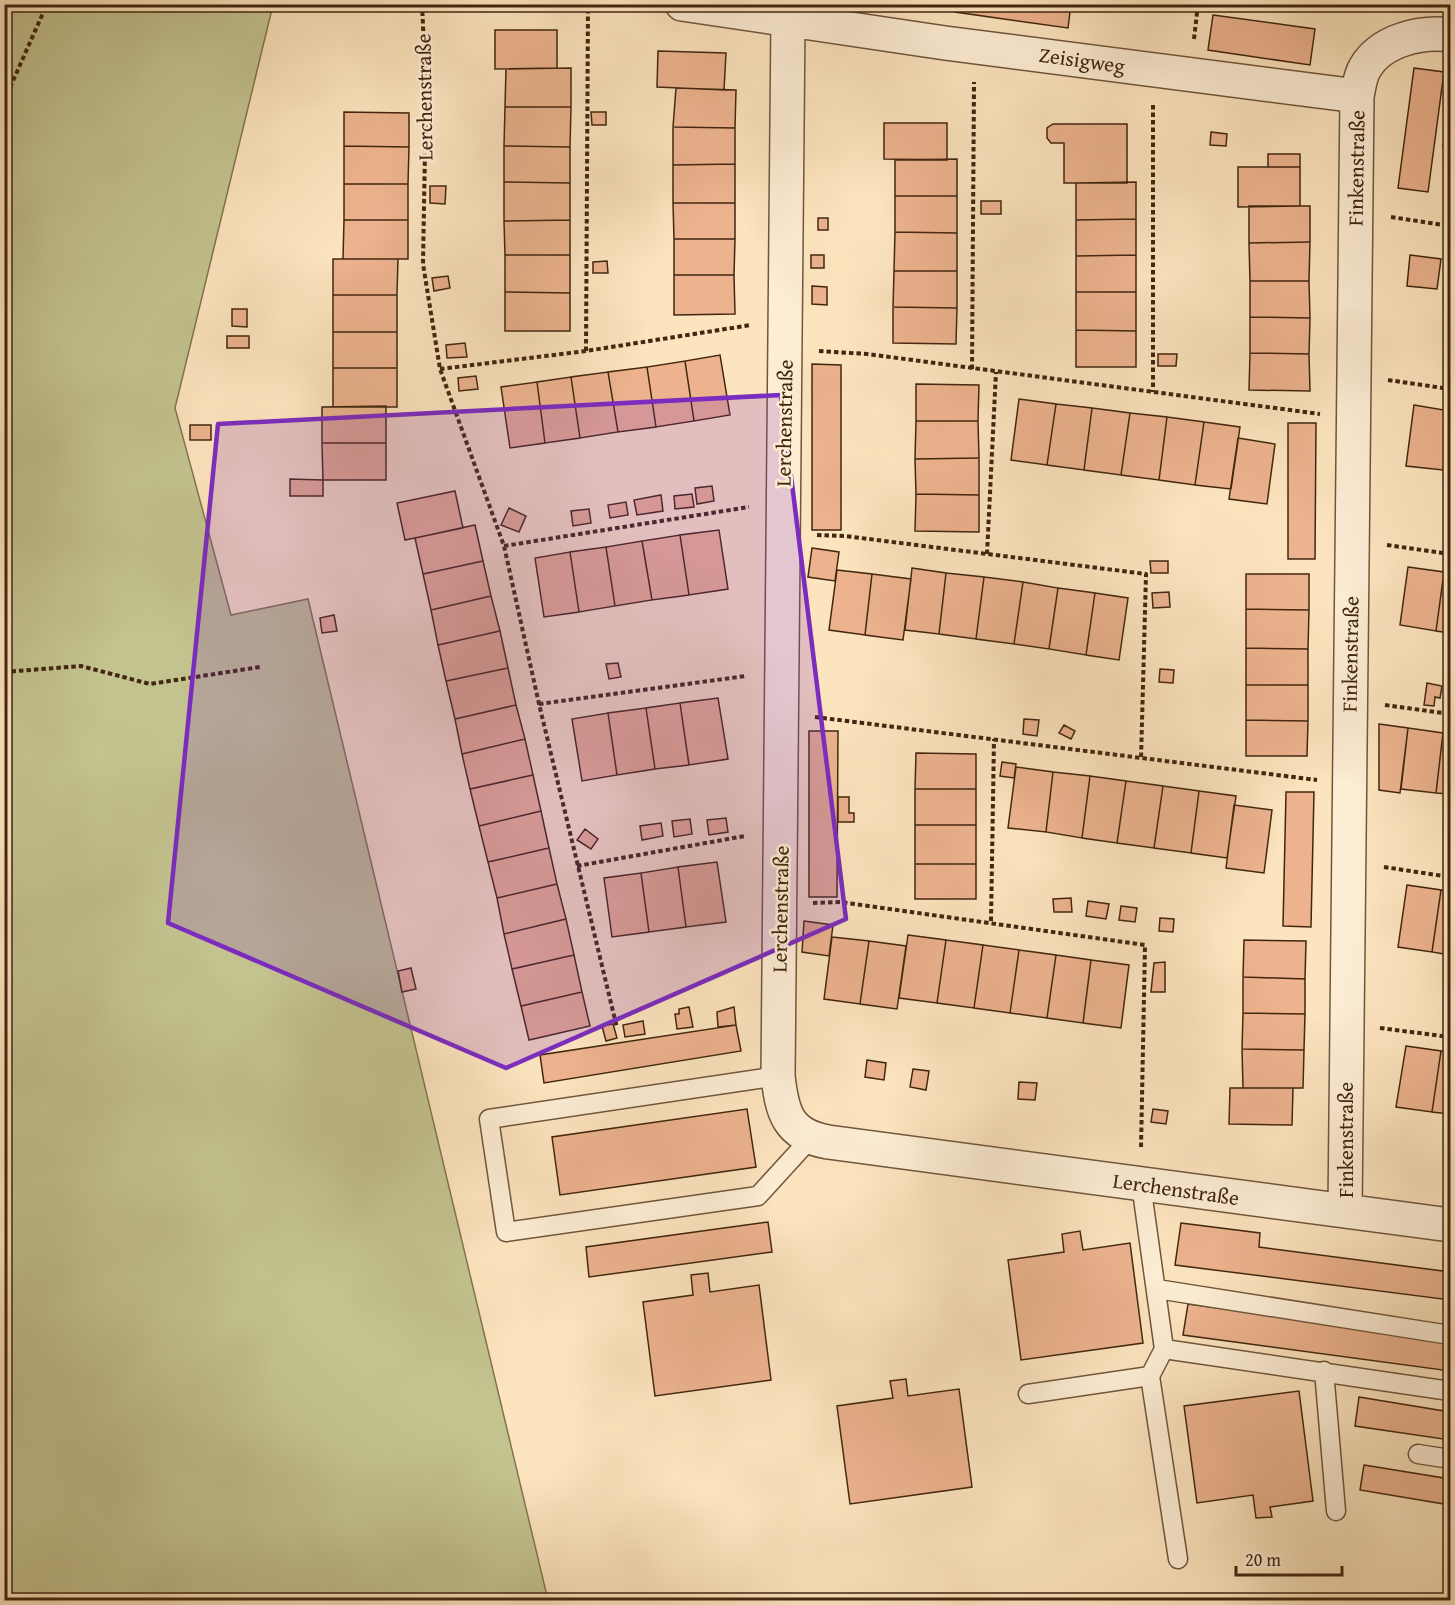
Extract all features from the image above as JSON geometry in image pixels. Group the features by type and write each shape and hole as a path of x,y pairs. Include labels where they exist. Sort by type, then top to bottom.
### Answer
{"street":[{"name":"Zeisigweg","path":"682,4 974,46 1357,96"},
{"name":"Lerchenstraße","path":"788,20 778,1076 785,1112 794,1127 810,1139 1450,1225"},
{"path":"1357,96 1365,67 1388,48 1422,34 1450,35"},
{"name":"Finkenstraße","path":"1345,1211 1357,96"}],"lane":[{"path":"778,1076 489,1119 506,1232 758,1196 810,1139"},
{"path":"1141,1184 1164,1349 1150,1376 1178,1559"},
{"path":"1157,1289 1450,1335"},
{"path":"1164,1349 1450,1391"},
{"path":"1324,1371 1336,1511"},
{"path":"1028,1394 1150,1376"},
{"path":"1418,1454 1450,1459"}],"path":[{"path":"4,101 47,4"},
{"name":"Lerchenstraße","path":"422,4 426,91 423,264 440,369 504,546 539,704 617,1028"},
{"path":"586,351 588,4"},
{"path":"972,369 974,46"},
{"path":"1153,69 1153,392"},
{"path":"1355,212 1450,226"},
{"path":"440,369 586,351 785,334 867,354 1354,419"},
{"path":"987,554 996,372"},
{"path":"1355,376 1450,389"},
{"path":"504,546 783,502"},
{"path":"783,534 845,536 1146,574 1142,759"},
{"path":"1353,540 1450,554"},
{"path":"4,672 81,666 150,684 260,667"},
{"path":"539,704 782,672"},
{"path":"1349,700 1450,714"},
{"path":"782,712 1142,759 1348,783"},
{"path":"991,921 994,739"},
{"path":"577,866 780,829"},
{"path":"1350,862 1450,877"},
{"path":"780,903 840,902 991,921 1145,945 1141,1184"},
{"path":"1346,1023 1450,1037"}],"highlighted area":[{"path":"781,395 846,919 506,1068 168,923 218,424"}],"green space":[{"path":"5,5 273,5 175,408 231,615 308,599 548,1600 5,1600"}],"building":[{"path":"956,4 1071,4 1068,28 955,12"},
{"path":"1071,4 1086,4 1086,8"},
{"path":"1213,15 1315,29 1310,65 1208,50"},
{"path":"495,30 557,30 557,68 495,69"},
{"path":"658,51 726,53 724,90 657,87"},
{"path":"571,68 571,107 505,107 506,69"},
{"path":"1414,68 1444,72 1428,192 1398,188"},
{"path":"676,88 736,90 735,128 673,127"},
{"path":"1450,88 1450,147 1443,146"},
{"path":"505,107 571,107 570,147 504,146"},
{"path":"344,112 409,113 409,147 344,146"},
{"path":"591,112 606,112 606,125 592,125"},
{"path":"884,123 947,123 947,160 884,159"},
{"path":"1053,124 1127,124 1127,183 1064,183 1064,143 1051,143 1047,138 1047,128"},
{"path":"673,127 735,128 735,164 673,165"},
{"path":"1211,132 1227,134 1226,146 1210,145"},
{"path":"344,146 409,147 408,184 344,184"},
{"path":"504,146 570,147 570,183 504,182"},
{"path":"1268,154 1300,154 1300,167 1268,167"},
{"path":"957,159 957,196 895,196 895,160"},
{"path":"735,164 735,203 673,203 673,165"},
{"path":"1238,167 1300,167 1300,206 1238,207"},
{"path":"504,182 570,183 570,220 504,221"},
{"path":"1136,182 1136,219 1076,220 1076,183"},
{"path":"344,184 408,184 408,220 344,220"},
{"path":"430,186 446,186 445,204 430,203"},
{"path":"895,196 957,196 957,233 895,232"},
{"path":"981,201 1001,201 1001,214 981,214"},
{"path":"673,203 735,203 735,239 674,239"},
{"path":"1249,206 1310,206 1310,242 1249,243"},
{"path":"818,218 828,218 828,230 818,230"},
{"path":"1136,219 1136,255 1076,256 1076,220"},
{"path":"344,220 408,220 408,259 343,259"},
{"path":"570,220 570,255 505,255 504,221"},
{"path":"895,232 957,233 957,271 894,271"},
{"path":"674,239 735,239 734,275 674,275"},
{"path":"1310,242 1309,281 1250,281 1249,243"},
{"path":"1450,253 1450,308 1444,307"},
{"path":"505,255 570,255 570,293 505,292"},
{"path":"811,255 824,255 824,268 811,268"},
{"path":"1136,255 1136,292 1076,292 1076,256"},
{"path":"1410,255 1441,259 1437,289 1407,286"},
{"path":"333,259 398,259 397,295 333,295"},
{"path":"607,261 608,273 593,273 593,262"},
{"path":"894,271 957,271 957,308 893,307"},
{"path":"674,275 734,275 735,314 674,315"},
{"path":"448,276 450,288 434,291 432,278"},
{"path":"1250,281 1309,281 1310,318 1250,317"},
{"path":"812,286 827,287 827,305 812,304"},
{"path":"505,292 570,293 570,331 505,331"},
{"path":"1076,292 1136,292 1136,331 1076,330"},
{"path":"333,295 397,295 397,332 333,332"},
{"path":"893,307 957,308 956,344 893,343"},
{"path":"232,309 247,309 247,327 232,326"},
{"path":"1250,317 1310,318 1309,354 1250,353"},
{"path":"1076,330 1136,331 1136,367 1076,367"},
{"path":"333,332 397,332 397,368 333,368"},
{"path":"227,336 249,336 249,348 227,348"},
{"path":"465,343 467,357 447,358 446,345"},
{"path":"1250,353 1309,354 1310,391 1249,390"},
{"path":"1158,354 1177,354 1176,366 1158,366"},
{"path":"720,355 730,415 694,421 685,361"},
{"path":"685,361 694,421 656,427 647,367"},
{"path":"812,364 841,365 841,530 812,530"},
{"path":"647,367 656,427 618,432 608,372"},
{"path":"333,368 397,368 397,407 333,407"},
{"path":"608,372 618,432 580,438 571,377"},
{"path":"476,376 478,389 459,391 458,378"},
{"path":"571,377 580,438 545,443 537,382"},
{"path":"537,382 545,443 510,448 501,387"},
{"path":"916,384 979,385 978,421 916,421"},
{"path":"1019,399 1056,404 1047,465 1011,460"},
{"path":"1056,404 1092,408 1084,470 1047,465"},
{"path":"1414,405 1450,411 1443,470 1406,466"},
{"path":"386,406 386,443 322,443 322,407"},
{"path":"1092,408 1130,413 1121,475 1084,470"},
{"path":"1130,413 1167,417 1159,480 1121,475"},
{"path":"1450,414 1450,471 1443,470"},
{"path":"1167,417 1204,422 1195,485 1159,480"},
{"path":"916,421 978,421 979,458 915,459"},
{"path":"1204,422 1240,427 1231,489 1195,485"},
{"path":"1288,423 1316,423 1315,559 1288,559"},
{"path":"190,425 211,425 211,440 190,440"},
{"path":"1238,438 1275,444 1267,504 1229,499"},
{"path":"322,443 386,443 386,480 323,480"},
{"path":"979,458 979,495 916,494 915,459"},
{"path":"290,479 323,480 323,496 290,496"},
{"path":"712,486 714,501 697,504 695,488"},
{"path":"455,491 463,528 405,540 397,503"},
{"path":"692,494 694,507 675,509 674,496"},
{"path":"916,494 979,495 979,532 915,531"},
{"path":"661,495 663,511 637,515 634,500"},
{"path":"626,502 628,515 610,518 608,505"},
{"path":"509,508 526,516 519,532 501,525"},
{"path":"589,509 591,523 573,526 571,511"},
{"path":"475,525 483,561 423,574 415,538"},
{"path":"719,530 728,589 689,595 680,535"},
{"path":"680,535 689,595 652,600 642,541"},
{"path":"642,541 652,600 615,606 606,547"},
{"path":"606,547 615,606 579,612 570,552"},
{"path":"812,548 839,552 835,581 808,577"},
{"path":"570,552 579,612 544,617 535,558"},
{"path":"483,561 491,596 431,610 423,574"},
{"path":"1150,561 1168,561 1168,573 1151,573"},
{"path":"1408,567 1444,572 1436,631 1400,625"},
{"path":"912,568 946,573 939,634 905,630"},
{"path":"837,570 872,574 865,635 829,630"},
{"path":"1444,572 1450,573 1450,633 1436,631"},
{"path":"946,573 984,577 976,639 939,634"},
{"path":"872,574 911,579 903,640 865,635"},
{"path":"1246,574 1309,574 1309,610 1246,609"},
{"path":"984,577 1023,582 1014,644 976,639"},
{"path":"1023,582 1058,588 1049,649 1014,644"},
{"path":"1058,588 1095,593 1086,655 1049,649"},
{"path":"1169,592 1170,607 1153,608 1152,593"},
{"path":"1095,593 1128,598 1119,660 1086,655"},
{"path":"491,596 500,631 438,645 431,610"},
{"path":"1246,609 1309,610 1308,649 1246,648"},
{"path":"334,615 337,631 322,633 320,618"},
{"path":"500,631 508,668 446,681 438,645"},
{"path":"1246,648 1308,649 1308,685 1246,685"},
{"path":"618,663 621,677 609,679 606,664"},
{"path":"508,668 516,705 455,719 446,681"},
{"path":"1160,669 1174,670 1173,683 1159,682"},
{"path":"1427,683 1442,686 1440,698 1435,697 1434,706 1424,705"},
{"path":"1246,685 1308,685 1308,721 1246,720"},
{"path":"718,698 728,759 689,765 680,703"},
{"path":"680,703 689,765 655,769 646,708"},
{"path":"516,705 525,739 462,754 455,719"},
{"path":"646,708 655,769 617,775 608,713"},
{"path":"608,713 617,775 582,781 572,719"},
{"path":"1024,719 1039,720 1037,736 1023,734"},
{"path":"1246,720 1308,721 1307,756 1246,756"},
{"path":"1379,724 1408,728 1400,793 1379,790"},
{"path":"1064,725 1075,731 1071,739 1059,733"},
{"path":"1408,728 1443,733 1436,793 1401,789"},
{"path":"809,731 838,731 837,897 809,897"},
{"path":"1443,733 1450,733 1450,794 1436,793"},
{"path":"525,739 533,775 470,789 462,754"},
{"path":"916,753 976,754 976,789 915,789"},
{"path":"1002,762 1016,764 1014,778 1000,776"},
{"path":"1016,767 1053,772 1046,832 1008,828"},
{"path":"1053,772 1090,776 1082,838 1046,832"},
{"path":"533,775 541,811 479,826 470,789"},
{"path":"1090,776 1126,781 1117,843 1082,838"},
{"path":"1126,781 1163,786 1154,848 1117,843"},
{"path":"1163,786 1199,791 1191,853 1154,848"},
{"path":"915,789 976,789 976,825 915,825"},
{"path":"1199,791 1236,796 1227,858 1191,853"},
{"path":"1286,792 1314,792 1311,927 1283,926"},
{"path":"838,797 849,797 849,813 854,813 854,822 838,822"},
{"path":"1234,805 1272,810 1264,873 1226,868"},
{"path":"541,811 549,848 488,862 479,826"},
{"path":"726,818 728,832 709,835 707,820"},
{"path":"690,819 692,834 674,837 672,821"},
{"path":"661,823 663,836 642,840 640,826"},
{"path":"915,825 976,825 976,864 915,864"},
{"path":"585,829 598,839 591,849 577,840"},
{"path":"549,848 557,884 497,898 488,862"},
{"path":"717,862 726,922 686,927 678,867"},
{"path":"915,864 976,864 976,899 915,899"},
{"path":"678,867 686,927 649,932 641,873"},
{"path":"641,873 649,932 612,937 604,878"},
{"path":"557,884 566,919 504,934 497,898"},
{"path":"1407,885 1441,890 1432,952 1398,947"},
{"path":"1441,890 1450,891 1450,955 1432,952"},
{"path":"1071,898 1072,912 1054,912 1053,899"},
{"path":"1088,901 1109,904 1106,919 1086,916"},
{"path":"1121,906 1137,908 1135,922 1119,920"},
{"path":"1160,918 1174,919 1173,932 1159,931"},
{"path":"566,919 574,955 512,969 504,934"},
{"path":"804,921 833,925 829,956 802,952"},
{"path":"908,935 946,940 937,1003 899,998"},
{"path":"832,937 869,941 860,1004 824,999"},
{"path":"946,940 983,945 974,1008 937,1003"},
{"path":"1244,940 1306,941 1305,979 1243,977"},
{"path":"869,941 906,946 897,1009 860,1004"},
{"path":"983,945 1019,950 1010,1013 974,1008"},
{"path":"1019,950 1056,955 1047,1018 1010,1013"},
{"path":"574,955 582,992 521,1006 512,969"},
{"path":"1056,955 1091,960 1083,1023 1047,1018"},
{"path":"1091,960 1129,965 1121,1028 1083,1023"},
{"path":"1165,962 1165,992 1151,992 1154,963"},
{"path":"411,968 416,989 402,992 398,971"},
{"path":"1243,977 1305,979 1305,1014 1243,1013"},
{"path":"582,992 590,1026 529,1040 521,1006"},
{"path":"689,1007 693,1027 677,1029 675,1014 679,1014 679,1009"},
{"path":"734,1007 736,1025 718,1027 717,1012"},
{"path":"1243,1013 1305,1014 1304,1050 1242,1049"},
{"path":"643,1021 645,1034 625,1037 623,1025"},
{"path":"613,1024 617,1038 606,1041 602,1026"},
{"path":"736,1025 741,1051 544,1083 540,1055"},
{"path":"1406,1046 1441,1051 1432,1112 1396,1107"},
{"path":"1242,1049 1304,1050 1303,1088 1243,1088"},
{"path":"1441,1051 1450,1052 1450,1114 1432,1112"},
{"path":"867,1060 886,1063 884,1080 865,1077"},
{"path":"913,1069 929,1071 926,1090 910,1087"},
{"path":"1019,1082 1037,1083 1035,1100 1018,1099"},
{"path":"1230,1088 1293,1088 1292,1125 1229,1124"},
{"path":"747,1109 756,1167 560,1195 552,1137"},
{"path":"1153,1109 1168,1111 1166,1124 1151,1122"},
{"path":"768,1222 772,1252 589,1277 586,1247"},
{"path":"1181,1223 1260,1233 1259,1247 1450,1272 1450,1300 1175,1265"},
{"path":"1080,1231 1083,1250 1130,1243 1143,1343 1021,1360 1008,1260 1064,1252 1062,1234"},
{"path":"708,1273 710,1292 759,1285 771,1380 655,1396 643,1302 693,1295 691,1275"},
{"path":"1188,1304 1450,1340 1450,1371 1183,1335"},
{"path":"906,1379 908,1396 959,1389 972,1487 850,1504 837,1406 893,1398 890,1381"},
{"path":"1299,1391 1313,1501 1270,1507 1272,1517 1256,1518 1253,1495 1197,1503 1184,1406"},
{"path":"1359,1397 1450,1412 1450,1440 1355,1426"},
{"path":"1364,1465 1450,1479 1450,1505 1360,1490"}]}
